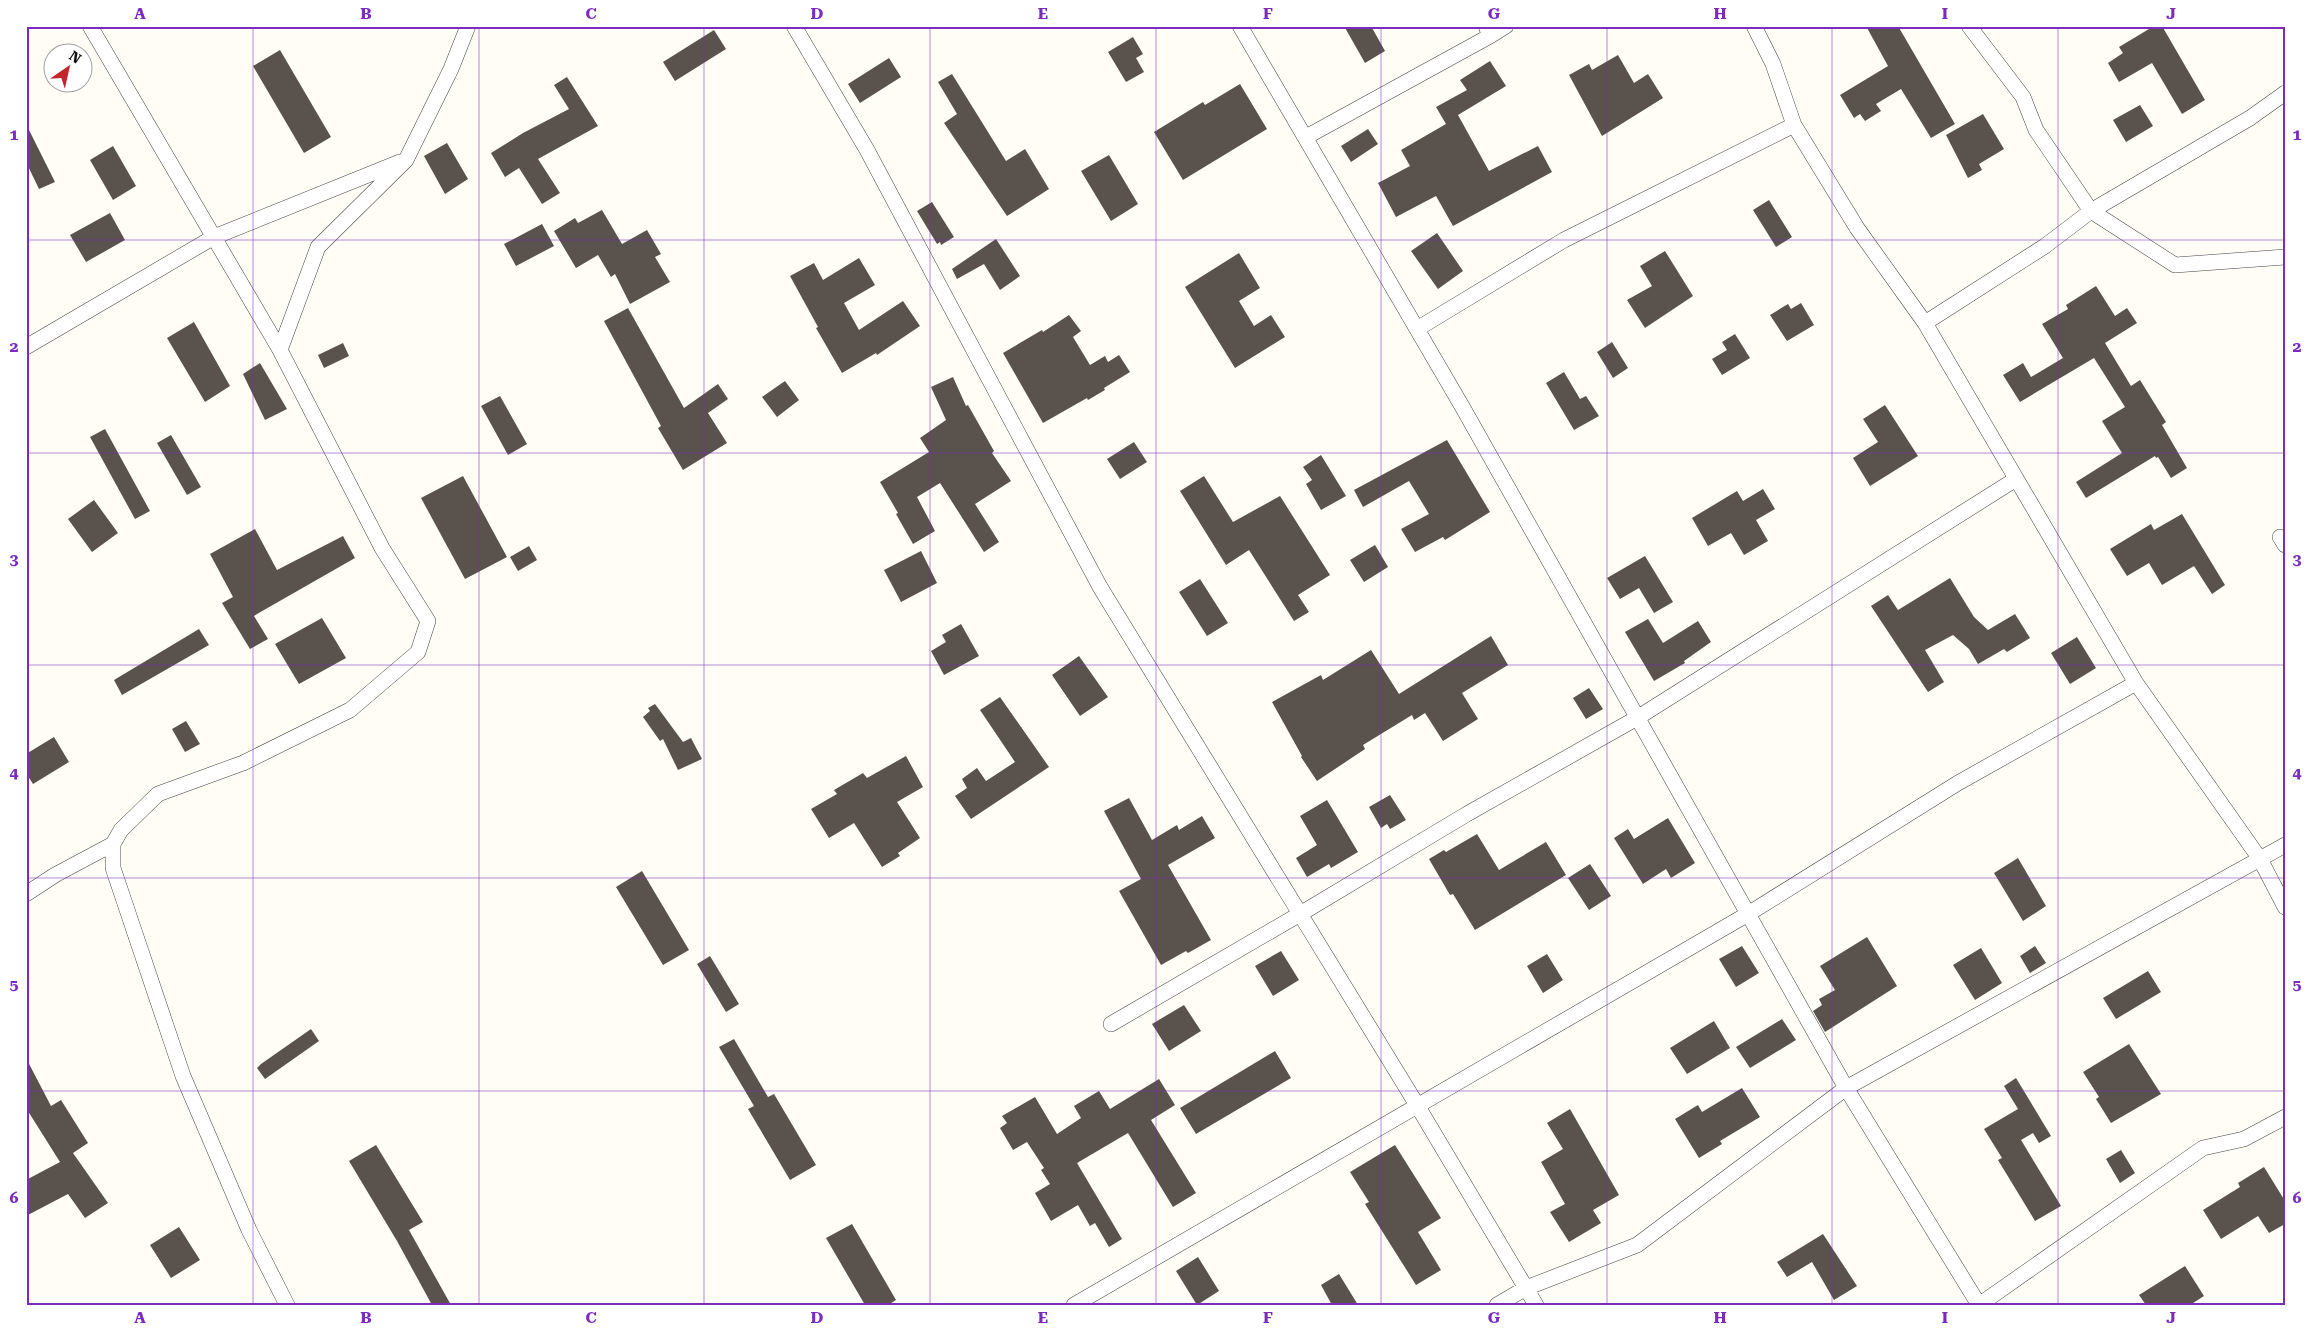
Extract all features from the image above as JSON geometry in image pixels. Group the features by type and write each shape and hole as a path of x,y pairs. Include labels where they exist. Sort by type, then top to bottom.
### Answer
{"street":[{"path":"90,26 280,350 382,548 428,620 418,652 350,710 243,763 158,794 121,830 113,844 113,868 182,1076 248,1230 287,1305"},
{"path":"280,350 318,247 406,160 451,69 468,26"},
{"path":"794,26 867,150 1100,587 1417,1105 1536,1305"},
{"path":"1240,26 1417,329 1846,1088 1979,1305 2203,1148 2244,1139 2285,1116"},
{"path":"1306,137 1488,31 1506,26"},
{"path":"1754,26 1773,64 1794,125 1857,228 1925,323 2136,683 2260,859 2285,907"},
{"path":"1969,26 2023,97 2036,130 2091,211 2175,265 2285,257"},
{"path":"1925,323 2045,246 2091,211 2250,118 2285,93"},
{"path":"1417,329 1564,240 1794,125"},
{"path":"26,347 214,238 406,160"},
{"path":"1111,1024 1467,814 1637,718 2016,479"},
{"path":"1074,1305 1748,914 1958,784 2136,683"},
{"path":"26,894 55,875 113,844"},
{"path":"1497,1305 1526,1288 1637,1245 1846,1088 2285,845"}],"building":[{"path":"1344,26 1371,26 1385,51 1365,63"},
{"path":"1866,26 1898,26 1955,124 1931,138 1901,89 1876,104 1881,111 1865,121 1860,114 1854,118 1840,95 1888,66"},
{"path":"2154,26 2162,26 2205,100 2182,114 2152,63 2119,82 2108,63 2123,53 2119,47"},
{"path":"714,30 726,49 675,81 663,62"},
{"path":"1133,37 1143,54 1136,58 1144,72 1126,82 1108,52"},
{"path":"280,50 331,137 304,153 253,66"},
{"path":"1618,55 1634,83 1648,74 1663,98 1602,136 1569,75 1589,64 1592,70"},
{"path":"889,58 901,77 860,103 848,84"},
{"path":"1490,61 1506,86 1458,115 1489,171 1538,146 1552,172 1453,226 1436,196 1396,217 1378,183 1410,166 1401,150 1446,124 1436,107 1467,90 1460,80"},
{"path":"952,74 1006,161 1025,149 1049,189 1007,216 944,123 957,114 938,82"},
{"path":"567,77 598,126 538,159 560,193 542,204 519,168 505,177 491,153 523,133 569,109 554,85"},
{"path":"1240,84 1267,129 1183,180 1154,132 1203,102 1205,105"},
{"path":"2140,105 2153,126 2126,142 2113,120"},
{"path":"1983,114 2004,149 1979,164 1982,170 1968,178 1946,135"},
{"path":"26,124 55,182 39,189 26,162"},
{"path":"1368,129 1378,144 1351,162 1341,146"},
{"path":"447,143 468,179 445,194 424,156"},
{"path":"113,146 136,186 113,200 90,160"},
{"path":"1109,155 1138,204 1111,221 1081,171"},
{"path":"1769,200 1792,237 1776,247 1753,210"},
{"path":"932,202 954,237 941,245 940,242 937,244 917,211"},
{"path":"602,210 622,244 647,230 661,254 655,257 670,282 630,304 615,274 611,277 598,255 576,268 554,231 575,218 578,223"},
{"path":"110,213 125,240 86,262 70,235"},
{"path":"542,224 554,246 516,266 504,244"},
{"path":"1437,233 1463,271 1438,289 1411,251"},
{"path":"996,239 1020,276 1000,290 984,264 957,279 952,269"},
{"path":"1665,251 1693,296 1645,328 1627,300 1652,286 1640,266"},
{"path":"1239,253 1260,288 1239,301 1254,326 1271,315 1285,337 1235,368 1185,287"},
{"path":"859,258 875,285 844,303 859,330 903,301 920,326 877,355 876,353 842,373 816,328 818,327 790,276 814,263 823,280"},
{"path":"2096,286 2115,316 2127,308 2137,323 2105,343 2131,386 2140,380 2166,422 2162,425 2187,468 2171,478 2158,457 2156,458 2155,456 2086,498 2076,482 2122,453 2102,421 2125,407 2094,358 2020,402 2003,375 2023,363 2031,377 2063,358 2042,324 2068,309 2066,305"},
{"path":"1801,303 1814,325 1787,341 1770,315 1788,304 1791,309"},
{"path":"628,308 684,408 718,384 728,399 708,413 727,443 683,470 658,428 661,426 604,321"},
{"path":"1069,315 1081,331 1073,337 1090,365 1105,356 1108,362 1119,355 1130,372 1088,400 1087,398 1043,423 1003,353 1042,330 1043,332"},
{"path":"194,322 230,386 205,402 167,338"},
{"path":"1735,334 1750,358 1722,375 1712,359 1727,350 1722,342"},
{"path":"1612,342 1628,368 1613,378 1597,352"},
{"path":"343,343 349,356 324,368 318,355"},
{"path":"260,363 287,409 265,420 243,374"},
{"path":"1564,372 1580,399 1586,396 1599,416 1574,430 1546,383"},
{"path":"953,377 966,406 968,405 994,451 992,453 1011,481 975,504 999,542 984,552 940,483 917,497 935,531 913,544 880,482 929,452 920,438 946,420 931,387"},
{"path":"785,381 799,400 777,417 762,397"},
{"path":"500,396 527,444 508,455 481,406"},
{"path":"1885,405 1918,456 1870,486 1853,458 1878,442 1863,419"},
{"path":"105,429 150,511 135,519 90,437"},
{"path":"171,435 201,487 187,495 157,443"},
{"path":"1447,440 1490,512 1445,540 1443,537 1415,552 1401,529 1429,514 1409,481 1363,507 1354,490"},
{"path":"1134,442 1147,462 1120,479 1107,459"},
{"path":"1321,455 1346,496 1321,510 1306,484 1312,480 1303,467"},
{"path":"463,476 507,557 465,579 421,498"},
{"path":"1204,476 1233,522 1280,496 1330,575 1298,595 1309,612 1294,621 1249,550 1226,565 1180,491"},
{"path":"1763,489 1775,509 1756,520 1768,541 1744,555 1731,533 1708,546 1692,518 1737,491 1743,501"},
{"path":"94,500 118,533 92,552 68,519"},
{"path":"2182,514 2225,585 2212,594 2194,566 2162,585 2149,563 2127,576 2110,549 2151,524 2154,530"},
{"path":"255,529 277,570 343,536 355,558 254,616 268,639 250,649 222,603 233,597 210,554"},
{"path":"1375,545 1388,567 1364,582 1350,560"},
{"path":"529,546 537,560 518,571 510,557"},
{"path":"921,551 937,583 901,602 884,570"},
{"path":"1645,556 1673,602 1654,613 1639,588 1620,599 1607,578"},
{"path":"1950,578 1974,617 1988,630 2015,614 2030,638 2007,652 2004,649 1978,664 1969,649 1953,635 1925,650 1944,682 1928,692 1871,606 1888,595 1898,610"},
{"path":"1200,579 1228,623 1207,636 1179,592"},
{"path":"322,618 346,658 299,684 275,644"},
{"path":"1648,619 1663,643 1698,621 1711,642 1684,661 1685,663 1654,681 1625,632"},
{"path":"961,624 979,656 944,675 931,651 946,642 942,635"},
{"path":"199,629 209,645 122,695 114,680"},
{"path":"1491,636 1508,665 1462,693 1478,719 1443,741 1425,713 1414,720 1412,715 1363,745 1365,749 1317,781 1301,757 1272,702 1321,675 1323,680 1371,650 1399,694"},
{"path":"2077,637 2096,668 2070,684 2051,653"},
{"path":"1079,656 1108,697 1080,716 1052,675"},
{"path":"1589,688 1603,709 1586,719 1573,698"},
{"path":"1000,697 1049,767 971,819 955,796 967,788 962,779 977,768 986,781 1015,762 980,710"},
{"path":"655,704 683,742 691,738 702,759 678,770 663,739 660,741 643,717 650,711 648,708"},
{"path":"186,721 200,744 185,752 172,729"},
{"path":"54,737 69,762 33,784 26,773 26,754"},
{"path":"906,756 923,787 897,802 920,838 898,853 900,856 882,867 854,823 829,838 811,809 837,794 834,790 863,773 867,778"},
{"path":"1390,795 1406,820 1390,829 1387,824 1381,828 1369,807"},
{"path":"1129,798 1152,840 1177,825 1179,830 1202,816 1215,838 1168,865 1211,940 1161,965 1119,891 1141,879 1104,811"},
{"path":"1327,800 1358,852 1331,868 1329,864 1307,877 1296,858 1317,845 1300,816"},
{"path":"1668,818 1695,863 1671,878 1666,869 1643,884 1614,838 1628,829 1634,839"},
{"path":"1477,834 1499,870 1546,842 1566,875 1475,930 1453,894 1450,895 1429,859 1444,850 1446,852"},
{"path":"2018,858 2046,906 2023,921 1994,873"},
{"path":"1590,864 1611,896 1589,910 1568,878"},
{"path":"642,871 689,950 663,965 616,887"},
{"path":"1867,937 1897,986 1825,1032 1813,1011 1822,1005 1819,999 1835,990 1820,966"},
{"path":"1742,946 1759,973 1736,987 1719,959"},
{"path":"2035,946 2046,963 2030,973 2020,956"},
{"path":"1981,948 2002,983 1975,1000 1953,965"},
{"path":"1281,951 1299,980 1273,996 1255,966"},
{"path":"1547,954 1563,980 1543,993 1527,966"},
{"path":"710,956 739,1004 726,1012 697,964"},
{"path":"2148,971 2161,992 2116,1019 2103,998"},
{"path":"1184,1005 1201,1031 1169,1051 1152,1024"},
{"path":"1782,1019 1796,1040 1750,1068 1736,1047"},
{"path":"1714,1021 1730,1048 1687,1074 1670,1048"},
{"path":"311,1029 319,1041 265,1079 257,1068"},
{"path":"734,1039 768,1097 774,1094 816,1165 790,1180 748,1109 754,1106 719,1047"},
{"path":"2129,1044 2161,1094 2111,1123 2096,1099 2099,1097 2083,1072"},
{"path":"1275,1051 1291,1078 1196,1134 1180,1108"},
{"path":"26,1058 51,1106 61,1100 88,1143 73,1153 108,1203 85,1218 68,1194 26,1216 26,1180 60,1162 26,1108"},
{"path":"2016,1078 2051,1136 2039,1143 2033,1133 2021,1140 2061,1206 2035,1221 1998,1160 2002,1158 1984,1129 2018,1109 2004,1086"},
{"path":"1159,1079 1175,1105 1151,1120 1196,1193 1173,1207 1128,1133 1077,1163 1122,1239 1109,1247 1095,1223 1090,1226 1078,1205 1051,1221 1035,1193 1050,1184 1041,1170 1044,1168 1027,1142 1013,1150 1000,1128 1007,1123 1002,1116 1035,1097 1057,1134 1081,1118 1074,1106 1099,1091 1110,1109"},
{"path":"1742,1088 1760,1117 1720,1141 1722,1144 1699,1158 1675,1119 1698,1105 1702,1112"},
{"path":"1570,1109 1619,1195 1593,1210 1601,1223 1569,1242 1550,1212 1565,1204 1541,1162 1563,1149 1547,1123"},
{"path":"376,1145 423,1222 409,1230 451,1305 432,1305 397,1241 349,1161"},
{"path":"1395,1145 1441,1218 1418,1232 1441,1270 1416,1285 1365,1204 1369,1202 1350,1172"},
{"path":"2121,1150 2135,1173 2120,1183 2106,1159"},
{"path":"2264,1167 2285,1201 2285,1224 2269,1233 2258,1216 2221,1239 2203,1210 2240,1187 2238,1183"},
{"path":"852,1224 896,1300 888,1305 865,1305 826,1238"},
{"path":"179,1227 200,1260 171,1278 150,1245"},
{"path":"1823,1234 1857,1286 1834,1300 1812,1262 1787,1277 1777,1262"},
{"path":"1198,1257 1219,1291 1197,1305 1176,1271"},
{"path":"2185,1266 2204,1296 2190,1305 2146,1305 2139,1295"},
{"path":"1339,1274 1358,1305 1332,1305 1321,1285"}]}
